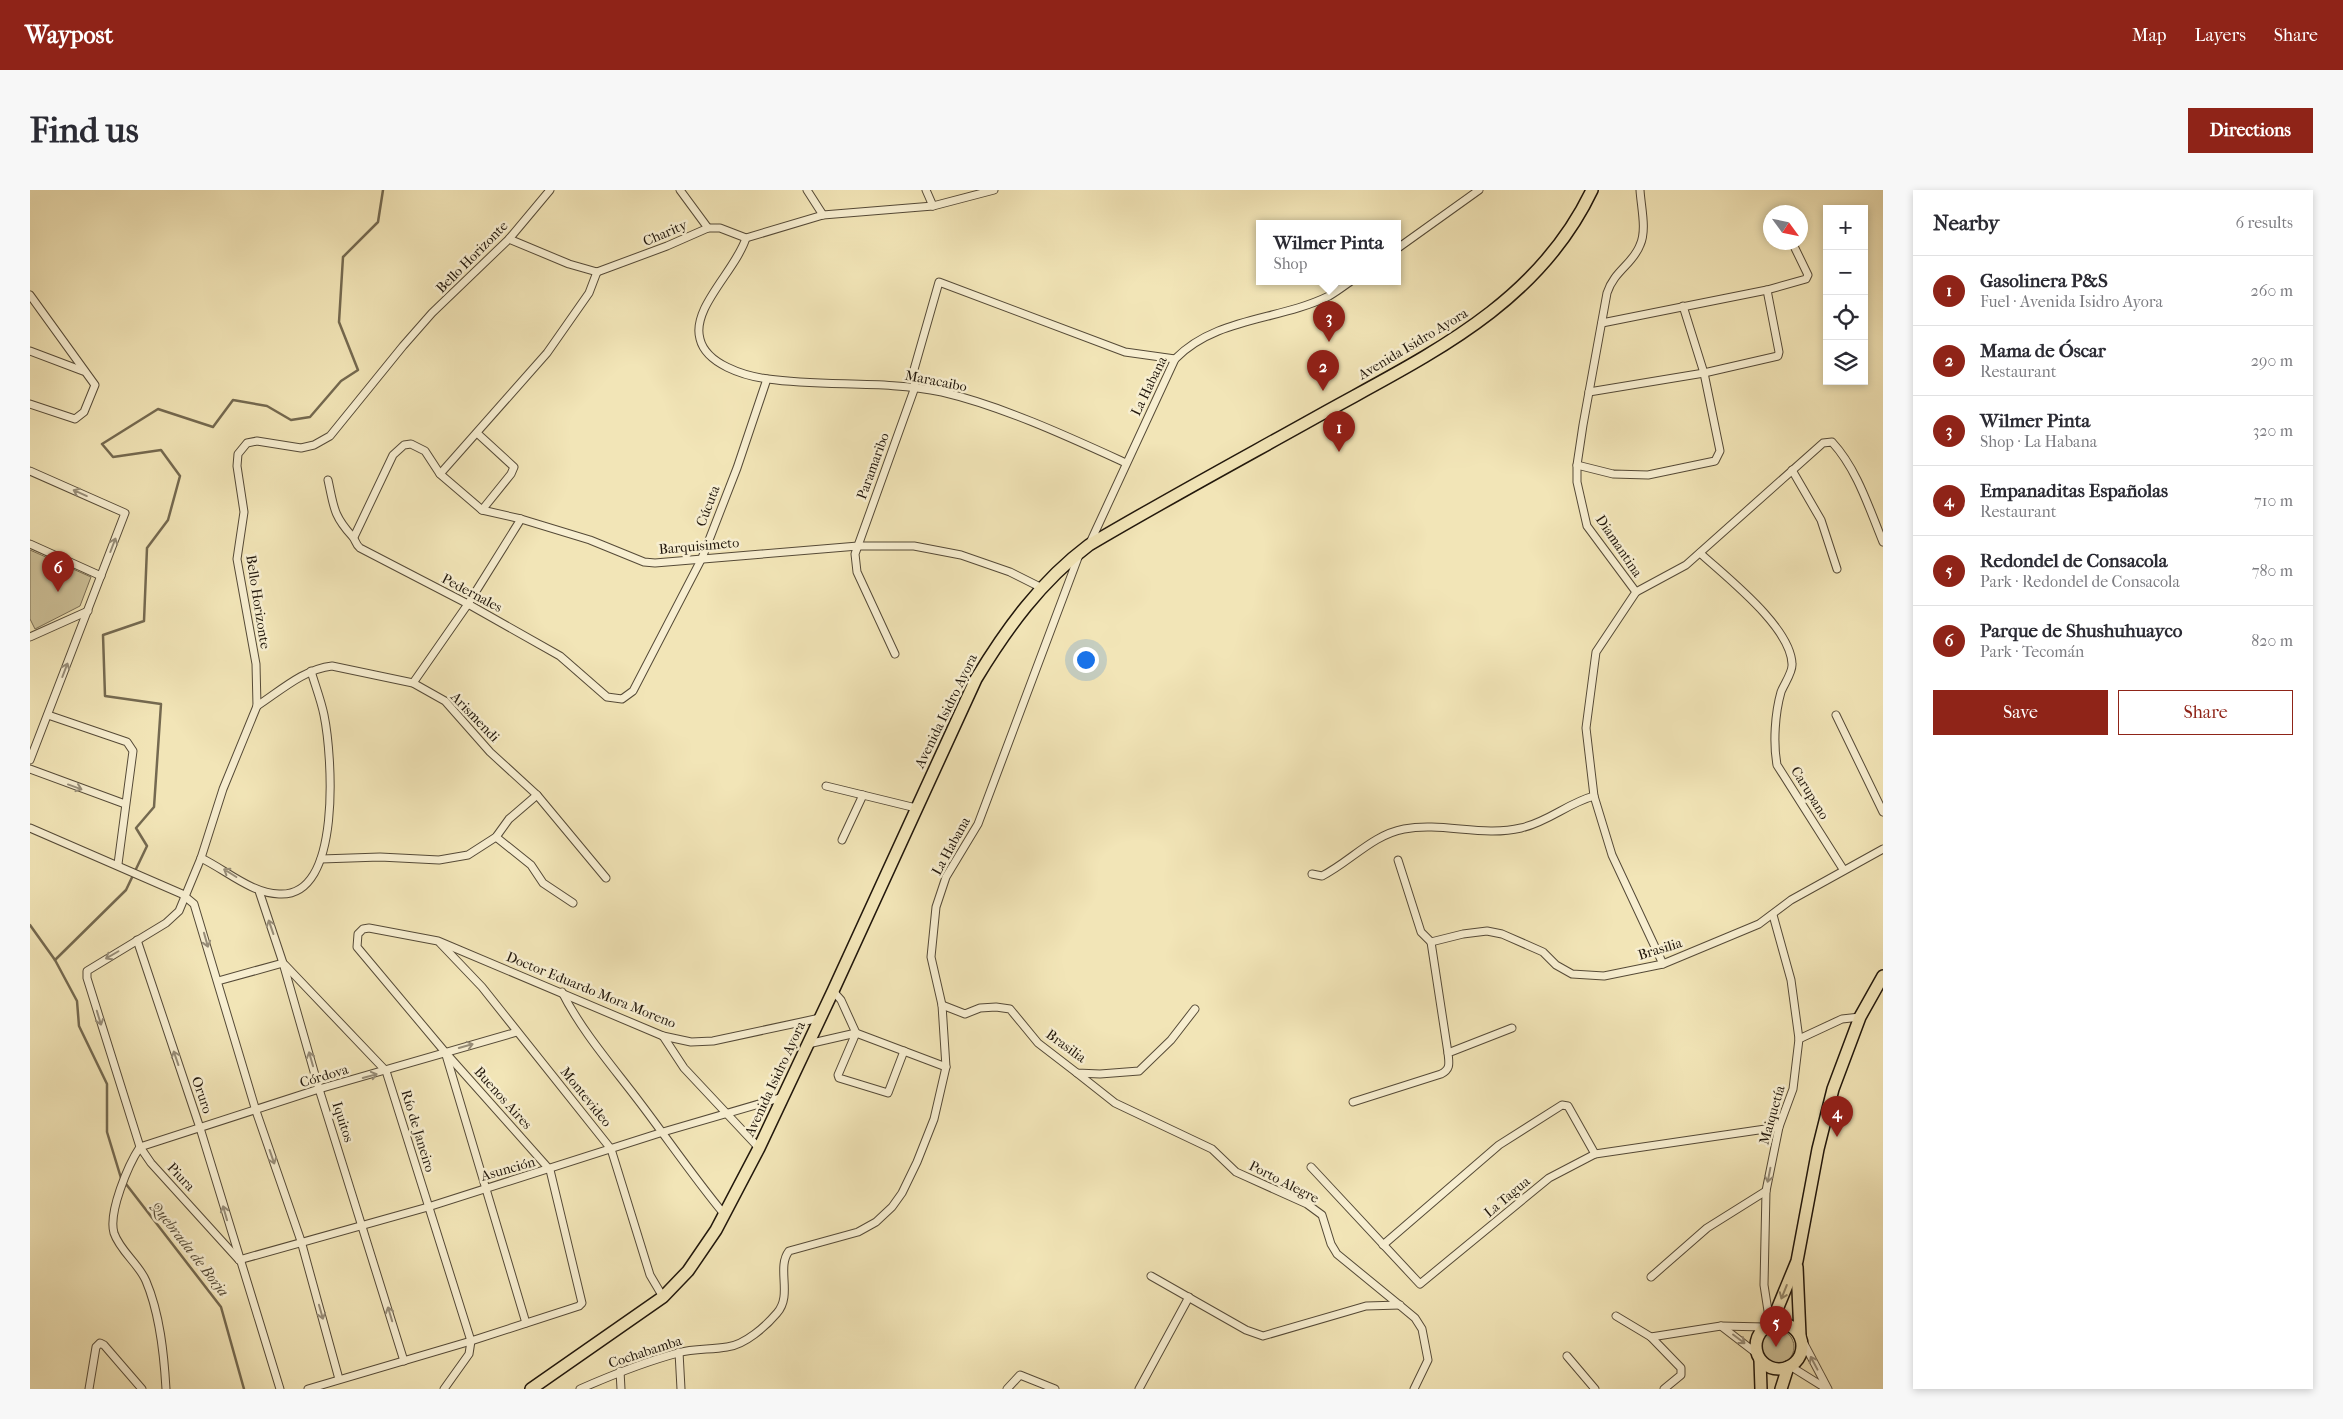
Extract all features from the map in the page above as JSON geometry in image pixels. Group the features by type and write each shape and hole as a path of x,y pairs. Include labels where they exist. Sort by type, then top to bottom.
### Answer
{"main road":[{"name":"Avenida Isidro Ayora","path":"531,1389 663,1297 702,1252 759,1148 976,679 1015,619 1042,588 1084,549 1456,339 1514,294 1545,263 1585,205 1592,190"},
{"path":"1781,1389 1789,1367 1801,1354 1797,1314 1797,1260 1826,1115 1833,1089 1860,1017 1883,976"},
{"path":"1761,1389 1758,1336 1769,1325 1797,1260"},
{"path":"1769,1325 1788,1324 1800,1336"},
{"path":"1758,1356 1774,1369 1789,1367"}],"street":[{"name":"Bello Horizonte","path":"87,971 166,923 179,910 201,858 223,789 257,706 256,664 237,559 244,512 237,466 242,448 247,443 257,441 301,448 314,445 330,436 432,313 510,239 550,190"},
{"path":"680,190 708,228"},
{"path":"807,190 823,215"},
{"path":"926,190 933,206"},
{"path":"746,238 823,215 933,206 994,190"},
{"path":"1401,246 1479,190"},
{"name":"Diamantina","path":"1640,190 1642,238 1634,256 1611,281 1589,392 1577,465 1577,482 1587,526 1636,592 1596,652 1586,728 1594,796 1612,855 1663,964"},
{"name":"Charity","path":"597,272 667,246 708,228 720,228 746,238"},
{"name":"Maracaibo","path":"746,238 735,263 701,316 698,331 706,353 716,362 767,379 915,387 981,404 1074,439 1126,463"},
{"path":"440,474 547,353 589,293 597,272 570,264 510,239"},
{"path":"1602,323 1767,290 1807,279 1808,276 1796,250"},
{"name":"Paramaribo","path":"895,654 857,572 855,554 915,387 913,373 940,282 1126,352 1175,359"},
{"name":"La Habana","path":"917,1162 934,1119 946,1067 942,1006 931,957 936,907 946,877 978,824 1084,549 1175,359 1185,349 1206,336 1255,318 1329,296 1345,285"},
{"path":"1589,392 1704,373 1778,356 1779,352 1767,290"},
{"path":"30,295 95,385 84,412 75,419 70,419 30,404"},
{"path":"1577,465 1613,474 1648,475 1715,461 1720,451 1704,373 1683,306"},
{"path":"30,351 84,371"},
{"name":"Cúcuta","path":"633,691 702,558 737,468 767,379"},
{"path":"477,433 514,467 511,474 482,510"},
{"path":"1636,592 1686,565 1823,442 1832,442 1838,448 1862,490 1883,542"},
{"name":"Barquisimeto","path":"354,537 374,491 397,450 404,445 411,444 419,447 440,474 482,510 590,540 644,562 655,564 702,558 858,546 914,546 949,551 1010,572 1042,588"},
{"path":"1792,470 1821,520 1837,569"},
{"path":"30,471 125,514 30,760"},
{"name":"Pedernales","path":"328,480 340,522 354,537 354,542 360,548 468,604 560,656 607,697 622,700 633,691"},
{"path":"413,683 468,604 520,519"},
{"path":"30,544 101,576"},
{"name":"Carupano","path":"1700,553 1764,612 1786,643 1793,664 1778,703 1775,754 1777,765 1843,869"},
{"path":"30,637 88,611"},
{"name":"Arismendi","path":"257,706 310,671 332,666 413,683 445,702 490,752 536,795 606,878"},
{"path":"201,858 258,891 280,894 298,892 308,882 321,859 328,829 330,774 324,714 310,671"},
{"path":"48,715 127,742 133,752 118,864"},
{"path":"1836,715 1883,812"},
{"path":"30,769 125,804"},
{"path":"826,786 916,808"},
{"path":"321,859 380,857 439,860 468,855 496,837 509,819 536,795"},
{"path":"842,840 863,795"},
{"path":"1312,874 1322,876 1375,840 1403,829 1521,828 1541,821 1574,802 1594,796"},
{"path":"30,828 118,864 186,896 194,904 256,1111 301,1241 339,1379"},
{"path":"496,837 531,865 543,883 573,903"},
{"name":"Brasilia","path":"1431,942 1463,934 1487,931 1502,934 1543,952 1556,965 1572,974 1604,976 1663,964 1760,924 1791,900 1843,869 1883,849"},
{"path":"1353,1102 1442,1074 1447,1071 1449,1066 1431,942 1421,932 1398,860"},
{"name":"Iquitos","path":"258,891 283,962 319,1089 404,1361"},
{"name":"Maiquetía","path":"1769,1325 1764,1285 1766,1191 1779,1127 1793,1089 1799,1039 1791,980 1772,915"},
{"name":"Doctor Eduardo Mora Moreno","path":"358,934 363,929 369,928 438,941 663,1036 691,1042 713,1041 820,1018"},
{"name":"Buenos Aires","path":"358,934 358,947 445,1052 550,1170 582,1302 579,1306 526,1323"},
{"name":"Oruro","path":"137,940 200,1128 239,1260"},
{"name":"Montevideo","path":"438,941 482,987 611,1149 650,1276 663,1297"},
{"path":"218,981 283,962"},
{"name":"Río de Janeiro","path":"283,962 386,1071 471,1341"},
{"name":"Piura","path":"87,971 87,978 140,1148 151,1163 239,1260 280,1389"},
{"path":"833,991 841,1000 856,1033 838,1075 839,1078 888,1094 904,1051"},
{"path":"562,992 573,1014 692,1175 724,1214"},
{"name":"Brasilia","path":"942,1006 965,1014 980,1008 996,1006 1010,1010 1038,1043 1078,1073 1100,1074 1139,1071 1171,1040 1195,1009"},
{"path":"1799,1039 1842,1019 1860,1017"},
{"path":"1448,1054 1512,1028"},
{"name":"Córdova","path":"140,1148 319,1089 517,1032"},
{"path":"808,1044 856,1033 946,1067"},
{"path":"663,1036 684,1068 759,1148"},
{"path":"308,1389 526,1323 445,1052"},
{"name":"Porto Alegre","path":"1078,1073 1115,1103 1212,1149 1236,1172 1307,1204 1322,1216 1331,1244 1337,1254 1402,1306 1415,1318 1422,1329 1428,1360 1414,1389"},
{"name":"Asunción","path":"239,1260 301,1241 428,1207 550,1170 662,1132 783,1096"},
{"path":"1383,1245 1499,1145 1562,1105 1568,1106 1595,1154"},
{"name":"La Tagua","path":"1311,1168 1420,1284 1549,1178 1595,1154 1779,1127"},
{"path":"140,1148 129,1164 112,1221 115,1234 145,1279 154,1302 166,1389"},
{"name":"Cochabamba","path":"580,1389 620,1371 679,1352 736,1345 771,1320 782,1306 785,1296 785,1260 789,1251 858,1232 876,1222 892,1207 902,1193 917,1162"},
{"path":"1651,1276 1707,1228 1766,1191"},
{"path":"1151,1276 1255,1335 1263,1336 1366,1306 1402,1306"},
{"path":"1139,1389 1189,1297"},
{"path":"1616,1316 1651,1337 1681,1368 1682,1372 1664,1389"},
{"path":"1651,1337 1721,1326 1769,1325"},
{"path":"1721,1326 1758,1356"},
{"path":"1800,1336 1827,1389"},
{"path":"444,1389 469,1354 471,1341"},
{"path":"89,1389 96,1347 100,1343 104,1345 142,1389"},
{"path":"679,1352 682,1389"},
{"path":"1567,1356 1595,1389"},
{"path":"1789,1367 1827,1389"},
{"path":"620,1371 621,1389"},
{"path":"1007,1389 1020,1375 1055,1389"}],"shaded area":[{"path":"30,550 91,577 80,606 35,629 30,619"},
{"path":"1776,1329 1783,1330 1789,1334 1793,1340 1793,1354 1789,1360 1783,1364 1776,1365 1769,1364 1763,1360 1759,1354 1758,1347 1759,1340 1763,1334 1769,1330"}],"waterway":[{"path":"55,960 126,890 147,846 136,828 154,807 161,704 105,696 103,635 144,621 147,548 168,520 180,476 161,450 113,457 102,444 158,409 213,427 233,400 267,406 291,420 310,417 341,381 358,370 339,322 343,257 378,222 383,190"},
{"name":"Quebrada de Borja","path":"30,925 55,960 77,1001 79,1026 107,1084 107,1132 121,1178"},
{"name":"Quebrada de Borja","path":"126,1184 221,1307 244,1389"}],"place":[{"name":"Wilmer Pinta","path":"1329,342"},
{"name":"Mama de Óscar","path":"1323,391"},
{"name":"Gasolinera P&S","path":"1339,452"},
{"name":"Parque de Shushuhuayco","path":"58,592"},
{"name":"Empanaditas Españolas","path":"1837,1137"},
{"name":"Redondel de Consacola","path":"1776,1347"}]}
